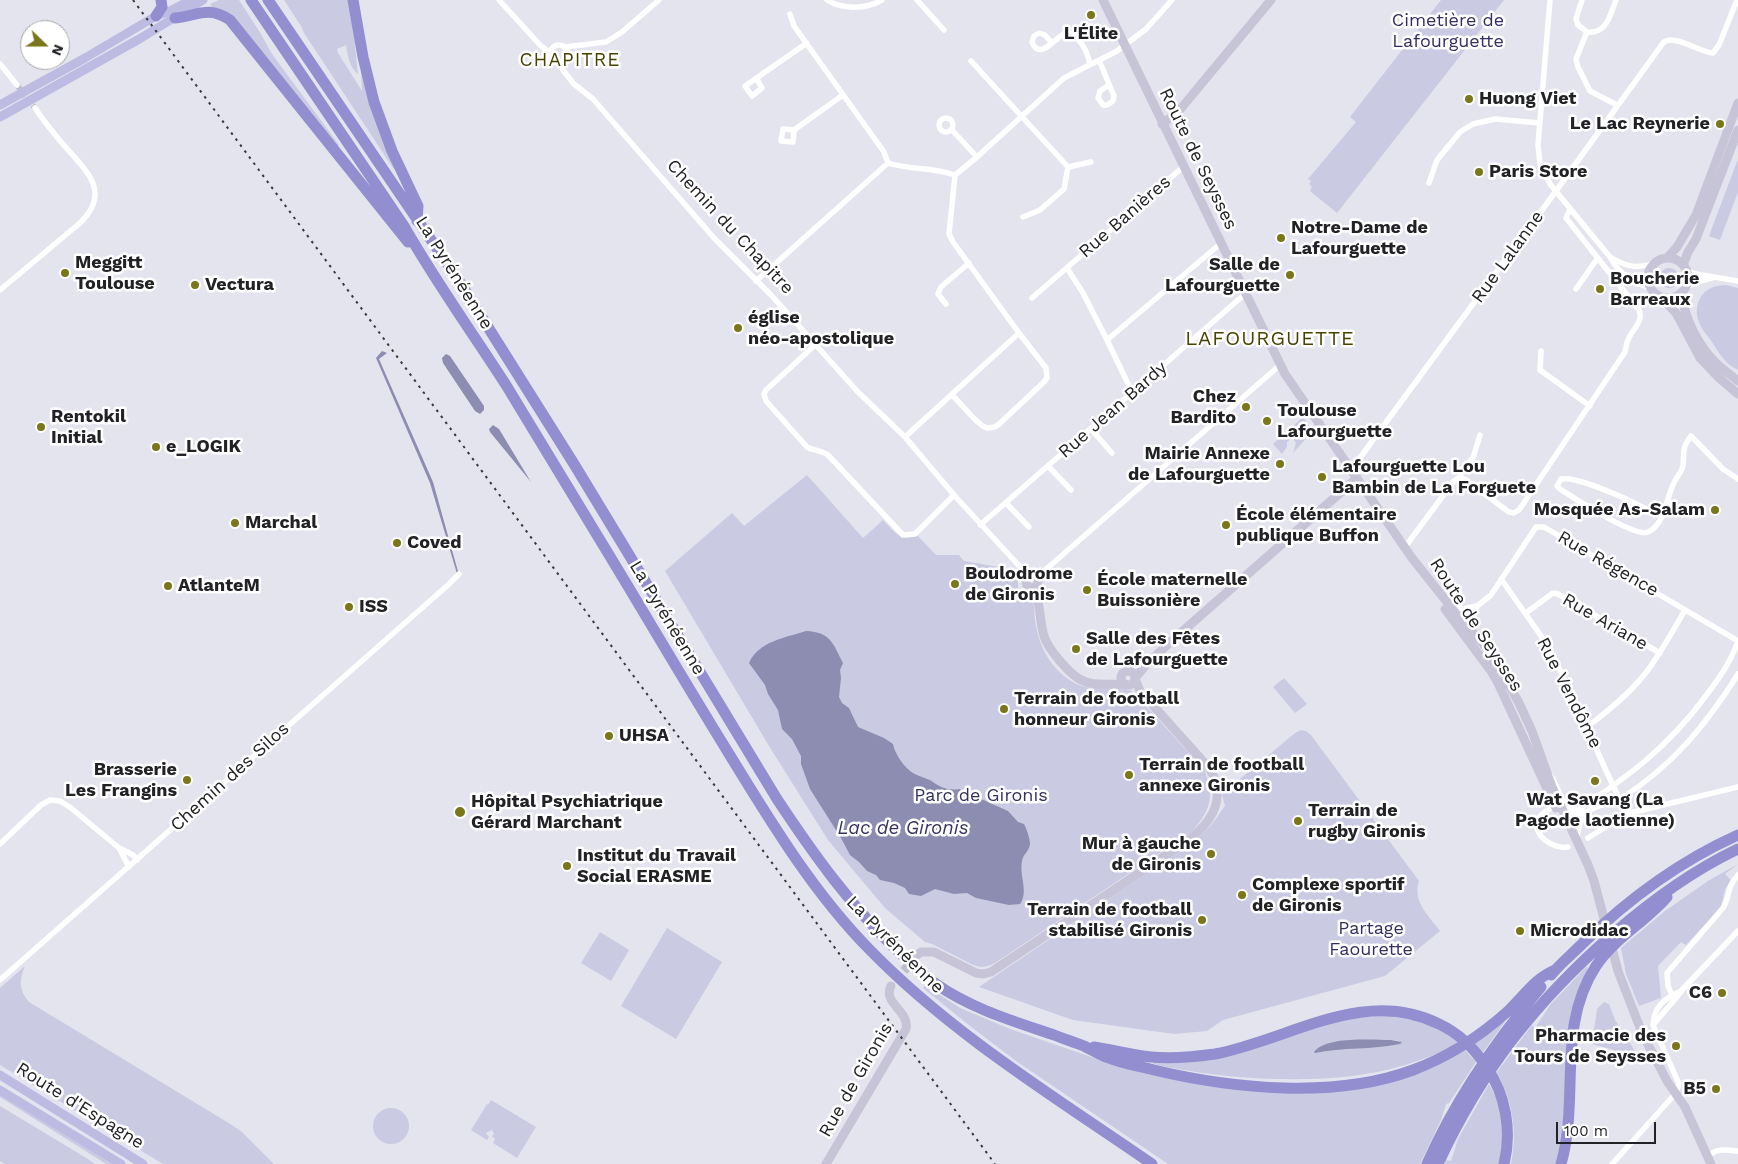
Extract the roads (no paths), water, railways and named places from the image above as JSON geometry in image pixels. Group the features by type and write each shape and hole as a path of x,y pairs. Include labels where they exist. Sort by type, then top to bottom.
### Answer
{"highway":[{"path":"156,16 162,6 161,0"},
{"name":"La Pyrénéenne","path":"251,0 404,226 421,256 505,384 764,811 820,892 849,928 870,950 894,974 943,1016 1024,1077 1152,1164"},
{"name":"La Pyrénéenne","path":"268,0 459,281 777,799 831,878 882,936 935,983 981,1009 1083,1046"},
{"path":"354,0 363,57 374,102 392,151 418,206 417,221"},
{"path":"170,21 211,11 230,20 398,231 421,256"},
{"path":"1427,1164 1443,1130 1477,1072 1514,1020 1555,970 1593,933 1654,884 1701,854 1738,835"},
{"path":"1438,1164 1459,1121 1485,1077 1535,1010 1573,970 1653,900 1738,849"},
{"path":"1561,1164 1569,1128 1572,1029 1584,988 1605,954 1662,903 1678,884"},
{"path":"1083,1046 1109,1058 1124,1062 1168,1073 1227,1083 1302,1087 1362,1082 1412,1070 1440,1058 1476,1037 1507,1012 1544,975 1555,970"},
{"path":"1083,1046 1151,1057 1190,1057 1233,1050 1352,1013 1389,1011 1412,1014 1434,1021 1464,1040 1488,1068 1497,1086 1506,1117 1508,1138 1504,1164"}],"main road":[{"path":"0,105 156,16 191,0"},
{"path":"0,117 141,38 203,0"},
{"name":"Route d'Espagne","path":"0,1075 144,1164"},
{"name":"Route d'Espagne","path":"0,1090 121,1164"}],"street":[{"path":"499,0 550,53 553,61 558,64 567,58 576,46"},
{"path":"534,38 554,46 560,45 565,47 606,42 615,37 659,0"},
{"path":"827,0 846,7 860,7 882,0"},
{"path":"916,0 944,30"},
{"name":"Route de Seysses","path":"1103,0 1280,366 1303,402 1457,620 1498,684 1591,873 1618,971 1642,1033 1685,1107 1709,1160"},
{"path":"952,395 981,425 993,428 1044,382 1048,373 953,242 950,234 950,216 955,174 978,157 1064,78 1117,52 1146,29 1172,0"},
{"path":"1162,124 1178,112 1270,0"},
{"path":"1550,0 1538,144 1540,163 1546,177 1610,257 1618,270 1624,276 1650,288 1662,298 1676,313 1700,358 1738,394"},
{"path":"1582,0 1576,19 1578,25 1587,32 1596,32 1606,25 1616,0"},
{"name":"Rue Lalanne","path":"1351,470 1663,42 1666,39 1672,39 1704,52 1713,53 1719,45 1737,0"},
{"path":"790,14 794,26 884,152 888,163"},
{"path":"1052,43 1067,32 1074,35 1087,50 1090,64"},
{"path":"1587,32 1576,59 1578,68 1590,91 1617,105"},
{"path":"756,78 807,43"},
{"path":"550,53 554,46"},
{"path":"565,47 568,77"},
{"path":"1099,60 1109,86"},
{"path":"971,61 1068,167"},
{"path":"0,64 17,85"},
{"name":"Chemin du Chapitre","path":"558,64 574,84 593,99 714,238 868,403 905,437 980,525 1023,570 1034,585"},
{"path":"794,130 843,95"},
{"path":"1610,257 1635,268 1654,264 1667,258 1677,247 1696,215 1738,102"},
{"path":"0,290 80,223 88,215 96,196 90,174 61,142 35,108"},
{"path":"1429,183 1437,160 1460,132 1474,124 1496,119 1540,123"},
{"path":"952,130 978,157"},
{"path":"1738,130 1696,239 1688,252 1685,267 1688,277 1684,290 1684,308 1700,342 1717,364 1738,381"},
{"path":"1068,167 1091,162"},
{"path":"756,281 888,163"},
{"path":"888,163 898,166 941,170 955,174"},
{"name":"Rue Banières","path":"1032,298 1183,166"},
{"path":"1023,217 1040,210 1064,189 1068,167"},
{"path":"1460,477 1509,512 1519,510 1625,352 1628,339 1640,317 1639,310 1566,218 1570,209"},
{"path":"1107,340 1220,244"},
{"path":"1667,258 1673,259 1696,274 1738,281"},
{"path":"1576,289 1598,259"},
{"path":"946,304 938,294 941,287 969,263"},
{"path":"1650,288 1649,272 1654,264"},
{"name":"Rue Banières","path":"1067,268 1083,293 1132,392"},
{"path":"1662,298 1675,297 1696,282 1717,278"},
{"name":"Rue Jean Bardy","path":"980,525 1245,294"},
{"path":"905,437 1019,333"},
{"path":"815,345 764,394 766,401 798,437 813,451 823,451 828,455 903,535 916,534 954,495"},
{"path":"1541,351 1540,370 1590,406"},
{"path":"1280,366 1034,585 1042,629 1047,644 1070,672 1086,682 1099,685 1112,684 1129,679 1357,478"},
{"path":"1091,429 1112,453"},
{"path":"1405,547 1454,481 1460,477 1462,469 1473,458 1480,435"},
{"path":"1664,513 1660,515 1654,513 1623,498 1575,480 1561,479 1557,486 1635,532 1648,532 1664,513 1673,483 1682,468 1684,447 1691,436 1723,469 1738,479"},
{"path":"1048,466 1071,490"},
{"path":"1006,502 1029,527"},
{"name":"Rue Régence","path":"1457,620 1479,606 1491,595 1536,526 1544,527 1738,641"},
{"name":"Route de Seysses","path":"1412,558 1450,606 1457,620 1485,646 1504,676 1532,731 1549,774 1559,808 1599,901"},
{"name":"Chemin des Silos","path":"0,980 459,574"},
{"name":"Rue Vendôme","path":"1501,579 1526,613 1553,657 1626,814"},
{"name":"Rue Ariane","path":"1526,613 1553,593 1558,594 1660,653"},
{"path":"1450,606 1463,609 1479,606"},
{"path":"1587,727 1627,694 1644,676 1685,610"},
{"path":"1549,774 1571,810 1578,810 1613,786 1644,763 1679,730 1714,686 1730,661 1738,641"},
{"path":"1568,847 1558,847 1542,837 1538,829 1538,819 1541,814 1559,808 1575,815 1586,812 1595,806 1620,800 1678,754 1719,703 1738,674"},
{"path":"917,955 922,952 934,952 976,973 991,972 1182,845 1205,826 1212,807 1214,794 1211,779 1203,763 1129,679"},
{"path":"1588,838 1626,814 1738,787"},
{"path":"0,844 41,805 50,800 60,801 137,860"},
{"path":"1577,842 1580,820 1586,812"},
{"path":"120,848 125,863 129,867"},
{"path":"1672,995 1668,986 1667,973 1724,908 1727,902 1728,889 1738,876"},
{"path":"1653,1025 1681,991 1738,931"},
{"name":"Rue de Gironis","path":"826,1164 906,1029 907,1022 904,1016 890,998 889,990 891,986"},
{"path":"1612,1164 1676,1093 1679,1084 1677,1076 1653,1025 1657,1008 1672,995 1681,991"},
{"path":"1709,1160 1713,1152 1720,1150 1738,1151"}],"water":[{"path":"382,351 387,353 379,359 433,482 458,577 430,483 376,358"},
{"path":"446,354 450,356 484,406 484,410 480,414 475,411 443,363 442,358"},
{"path":"493,425 499,429 531,482 490,432 489,429"},
{"name":"Lac de Gironis","path":"806,631 826,637 837,650 843,663 840,670 839,697 842,703 849,708 858,727 893,744 901,761 913,773 944,788 959,789 1008,811 1018,822 1024,824 1030,843 1021,867 1024,894 1020,904 1009,905 976,898 967,893 954,894 935,889 921,896 909,894 905,888 880,880 850,855 810,789 801,764 801,756 792,739 782,729 778,710 765,685 749,663 759,650 773,641"},
{"path":"1391,1040 1402,1042 1400,1044 1379,1047 1314,1052 1329,1043 1339,1041"}],"tunnel":[{"path":"17,85 35,108"},
{"path":"895,981 914,959"}],"railway":[{"path":"133,0 995,1164"}],"place":[{"name":"L'Élite","path":"1091,15"},
{"name":"Huong Viet","path":"1469,99"},
{"name":"Le Lac Reynerie","path":"1720,124"},
{"name":"Paris Store","path":"1479,172"},
{"name":"Notre-Dame de Lafourguette","path":"1281,238"},
{"name":"Meggitt Toulouse","path":"65,273"},
{"name":"Salle de Lafourguette","path":"1290,275"},
{"name":"Vectura","path":"195,285"},
{"name":"Boucherie Barreaux","path":"1600,289"},
{"name":"église néo-apostolique","path":"738,328"},
{"name":"Chez Bardito","path":"1246,407"},
{"name":"Toulouse Lafourguette","path":"1267,421"},
{"name":"Rentokil Initial","path":"41,427"},
{"name":"e_LOGIK","path":"156,447"},
{"name":"Mairie Annexe de Lafourguette","path":"1280,464"},
{"name":"Lafourguette Lou Bambin de La Forguete","path":"1322,477"},
{"name":"Mosquée As-Salam","path":"1715,510"},
{"name":"Marchal","path":"235,523"},
{"name":"École élémentaire publique Buffon","path":"1226,525"},
{"name":"Coved","path":"397,543"},
{"name":"Boulodrome de Gironis","path":"955,584"},
{"name":"AtlanteM","path":"168,586"},
{"name":"École maternelle Buissonière","path":"1087,590"},
{"name":"ISS","path":"349,607"},
{"name":"Salle des Fêtes de Lafourguette","path":"1076,649"},
{"name":"Terrain de football honneur Gironis","path":"1004,709"},
{"name":"UHSA","path":"609,736"},
{"name":"Terrain de football annexe Gironis","path":"1129,775"},
{"name":"Brasserie Les Frangins","path":"187,780"},
{"name":"Wat Savang (La Pagode laotienne)","path":"1595,781"},
{"name":"Hôpital Psychiatrique Gérard Marchant","path":"460,812"},
{"name":"Terrain de rugby Gironis","path":"1298,821"},
{"name":"Mur à gauche de Gironis","path":"1211,854"},
{"name":"Institut du Travail Social ERASME","path":"567,866"},
{"name":"Complexe sportif de Gironis","path":"1242,895"},
{"name":"Terrain de football stabilisé Gironis","path":"1202,920"},
{"name":"Microdidac","path":"1520,931"},
{"name":"C6","path":"1722,993"},
{"name":"Pharmacie des Tours de Seysses","path":"1676,1046"},
{"name":"B5","path":"1716,1089"}],"district":[{"name":"CHAPITRE","path":"570,60"},
{"name":"LAFOURGUETTE","path":"1270,339"}],"park label":[{"name":"Cimetière de Lafourguette","path":"1448,31"},
{"name":"Parc de Gironis","path":"981,796"},
{"name":"Partage Faourette","path":"1371,940"}]}
